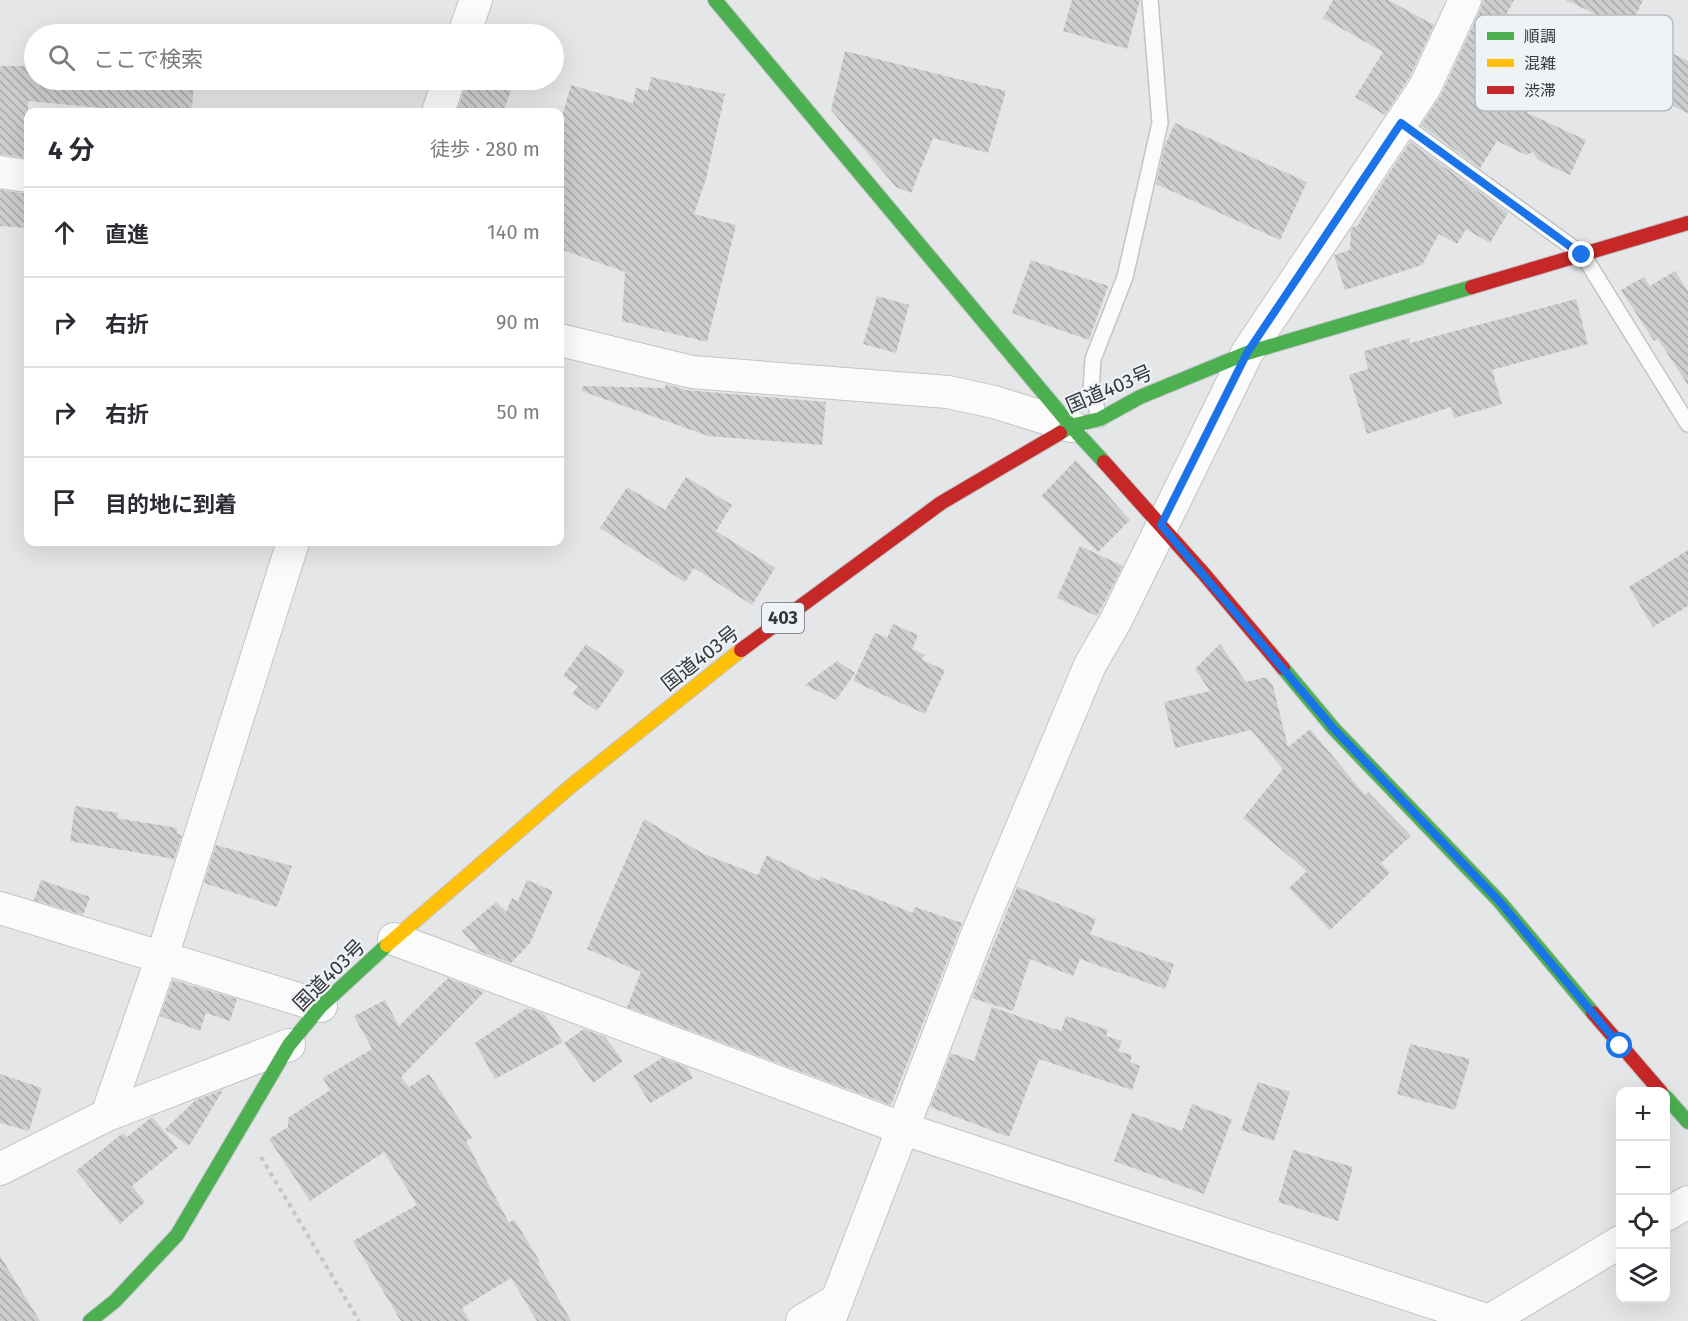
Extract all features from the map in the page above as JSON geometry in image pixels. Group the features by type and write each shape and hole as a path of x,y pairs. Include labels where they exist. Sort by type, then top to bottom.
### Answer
{"main road":[{"path":"715,0 1085,422 1161,525 1334,729 1500,902 1657,1087"},
{"name":"国道403号","path":"90,1321 115,1301 177,1235 289,1045 321,1006 394,939 571,786 728,659 941,503 1085,422 1247,353 1688,224"},
{"path":"1670,1102 1688,1122"}],"street":[{"path":"468,24 476,0"},
{"path":"802,1321 833,1311 978,932 1090,664 1115,622 1247,353 1425,87 1465,0"},
{"path":"439,108 446,90"},
{"path":"0,172 24,175"},
{"path":"564,341 692,372 948,392 1085,422"},
{"path":"107,1115 162,957 292,546"},
{"path":"0,908 321,1006"},
{"path":"394,939 904,1129 1489,1321 1616,1244"},
{"path":"0,1169 107,1115 289,1045"},
{"path":"1670,1212 1688,1202"}],"lane":[{"path":"1085,422 1091,390 1093,359 1125,277 1160,123 1150,0"},
{"path":"1401,123 1582,255 1688,424"}],"path":[{"path":"242,1125 359,1321"}],"building":[{"path":"1072,0 1140,0 1127,49 1063,31"},
{"path":"1333,0 1388,0 1434,25 1409,78 1385,115 1355,97 1383,52 1323,18"},
{"path":"1483,0 1514,0 1506,15 1478,15"},
{"path":"1566,0 1643,0 1636,15 1598,15"},
{"path":"1475,21 1475,111 1528,111 1527,113 1586,140 1570,175 1538,160 1533,152 1526,155 1497,141 1480,168 1421,125 1441,95"},
{"path":"845,51 1006,91 988,153 933,138 911,193 896,187 831,110"},
{"path":"1673,54 1688,61 1688,113 1673,106"},
{"path":"0,66 24,66 24,90 193,90 192,108 102,108 28,101 28,108 24,108 24,157 0,154"},
{"path":"651,77 725,94 706,179 694,214 736,225 707,342 622,321 625,272 564,250 564,109 571,85 633,103 636,88 648,91"},
{"path":"464,90 511,90 504,108 458,108"},
{"path":"1175,123 1307,182 1280,240 1156,184 1165,145"},
{"path":"1410,142 1508,213 1490,243 1466,229 1457,244 1439,234 1422,265 1345,290 1334,255 1350,250 1351,230 1358,225"},
{"path":"0,190 24,193 24,228 0,226"},
{"path":"1031,260 1108,286 1089,340 1012,313"},
{"path":"1675,271 1688,291 1688,385 1658,339 1654,341 1621,290 1644,277 1650,286"},
{"path":"877,296 909,305 896,353 863,344"},
{"path":"1576,299 1588,344 1492,370 1502,404 1454,418 1451,407 1367,434 1349,375 1368,369 1364,351 1409,338 1410,343"},
{"path":"666,384 686,390 826,402 822,445 708,436 582,391 583,386 665,388"},
{"path":"1076,460 1130,520 1098,552 1041,496"},
{"path":"686,477 732,505 716,531 775,568 752,605 694,568 685,582 600,528 627,487 665,510"},
{"path":"1080,546 1123,566 1097,616 1057,598"},
{"path":"1688,550 1688,606 1653,627 1629,587"},
{"path":"893,624 918,635 912,649 925,655 922,660 945,670 925,714 853,681 875,633 887,638"},
{"path":"586,644 625,671 597,711 572,694 578,686 563,676"},
{"path":"1220,644 1246,682 1266,677 1273,686 1288,747 1310,729 1365,795 1368,792 1411,836 1381,863 1390,873 1330,930 1289,888 1307,871 1243,818 1283,769 1251,730 1175,748 1164,702 1210,691 1195,669"},
{"path":"837,661 855,673 836,700 805,685"},
{"path":"75,806 118,813 117,818 177,828 177,834 182,835 174,859 70,841"},
{"path":"644,819 704,854 758,875 767,855 819,881 821,877 913,913 915,907 962,923 891,1105 627,1007 641,972 587,949"},
{"path":"216,845 292,866 277,907 204,883"},
{"path":"41,880 90,897 83,915 34,900"},
{"path":"527,880 553,891 530,943 511,963 476,950 478,949 462,931 496,902 506,912 512,898 518,901"},
{"path":"1017,887 1096,919 1090,934 1174,964 1165,989 1080,959 1073,976 1030,959 1013,1011 972,998"},
{"path":"448,978 484,992 401,1077 409,1087 429,1074 472,1138 466,1141 509,1223 514,1219 571,1321 537,1321 511,1278 462,1308 470,1321 401,1321 353,1241 417,1205 384,1152 310,1201 269,1139 288,1127 288,1118 330,1090 323,1078 372,1049 354,1016 385,1000 399,1026"},
{"path":"173,980 237,999 230,1021 206,1013 200,1031 160,1016"},
{"path":"992,1007 1061,1031 1066,1016 1108,1030 1106,1036 1122,1041 1118,1051 1132,1055 1130,1062 1140,1066 1132,1090 1039,1059 1009,1137 930,1107 951,1053 974,1061"},
{"path":"527,1008 544,1014 563,1042 495,1079 475,1043"},
{"path":"584,1029 605,1037 623,1061 593,1083 564,1043"},
{"path":"1410,1044 1470,1059 1455,1110 1397,1094"},
{"path":"662,1058 687,1067 693,1078 650,1103 633,1076"},
{"path":"0,1074 42,1088 29,1131 0,1123"},
{"path":"1258,1082 1290,1092 1274,1141 1241,1130"},
{"path":"223,1090 189,1146 165,1129 196,1100"},
{"path":"1192,1104 1232,1119 1204,1194 1114,1161 1132,1113 1182,1131"},
{"path":"152,1117 178,1148 132,1186 145,1202 120,1224 76,1171 123,1133 127,1137"},
{"path":"1293,1150 1353,1167 1338,1221 1278,1202"},
{"path":"0,1256 40,1321 0,1321"}],"traffic: fast":[{"path":"715,0 1071,426 1104,462"},
{"path":"1060,433 1071,426 1100,419 1140,397 1247,353 1472,287"},
{"path":"1283,668 1334,729 1500,902 1593,1013"},
{"path":"90,1321 115,1301 177,1235 289,1045 321,1006 387,945"},
{"path":"1670,1102 1688,1122"}],"traffic: slow":[{"path":"387,945 571,786 741,650"}],"traffic: jam":[{"path":"1472,287 1688,223"},
{"path":"741,650 941,503 1060,433"},
{"path":"1104,462 1204,574 1283,668"},
{"path":"1593,1013 1657,1087"}],"route":[{"path":"1582,255 1401,123 1247,353 1161,525 1334,729 1500,902 1620,1046"}]}
